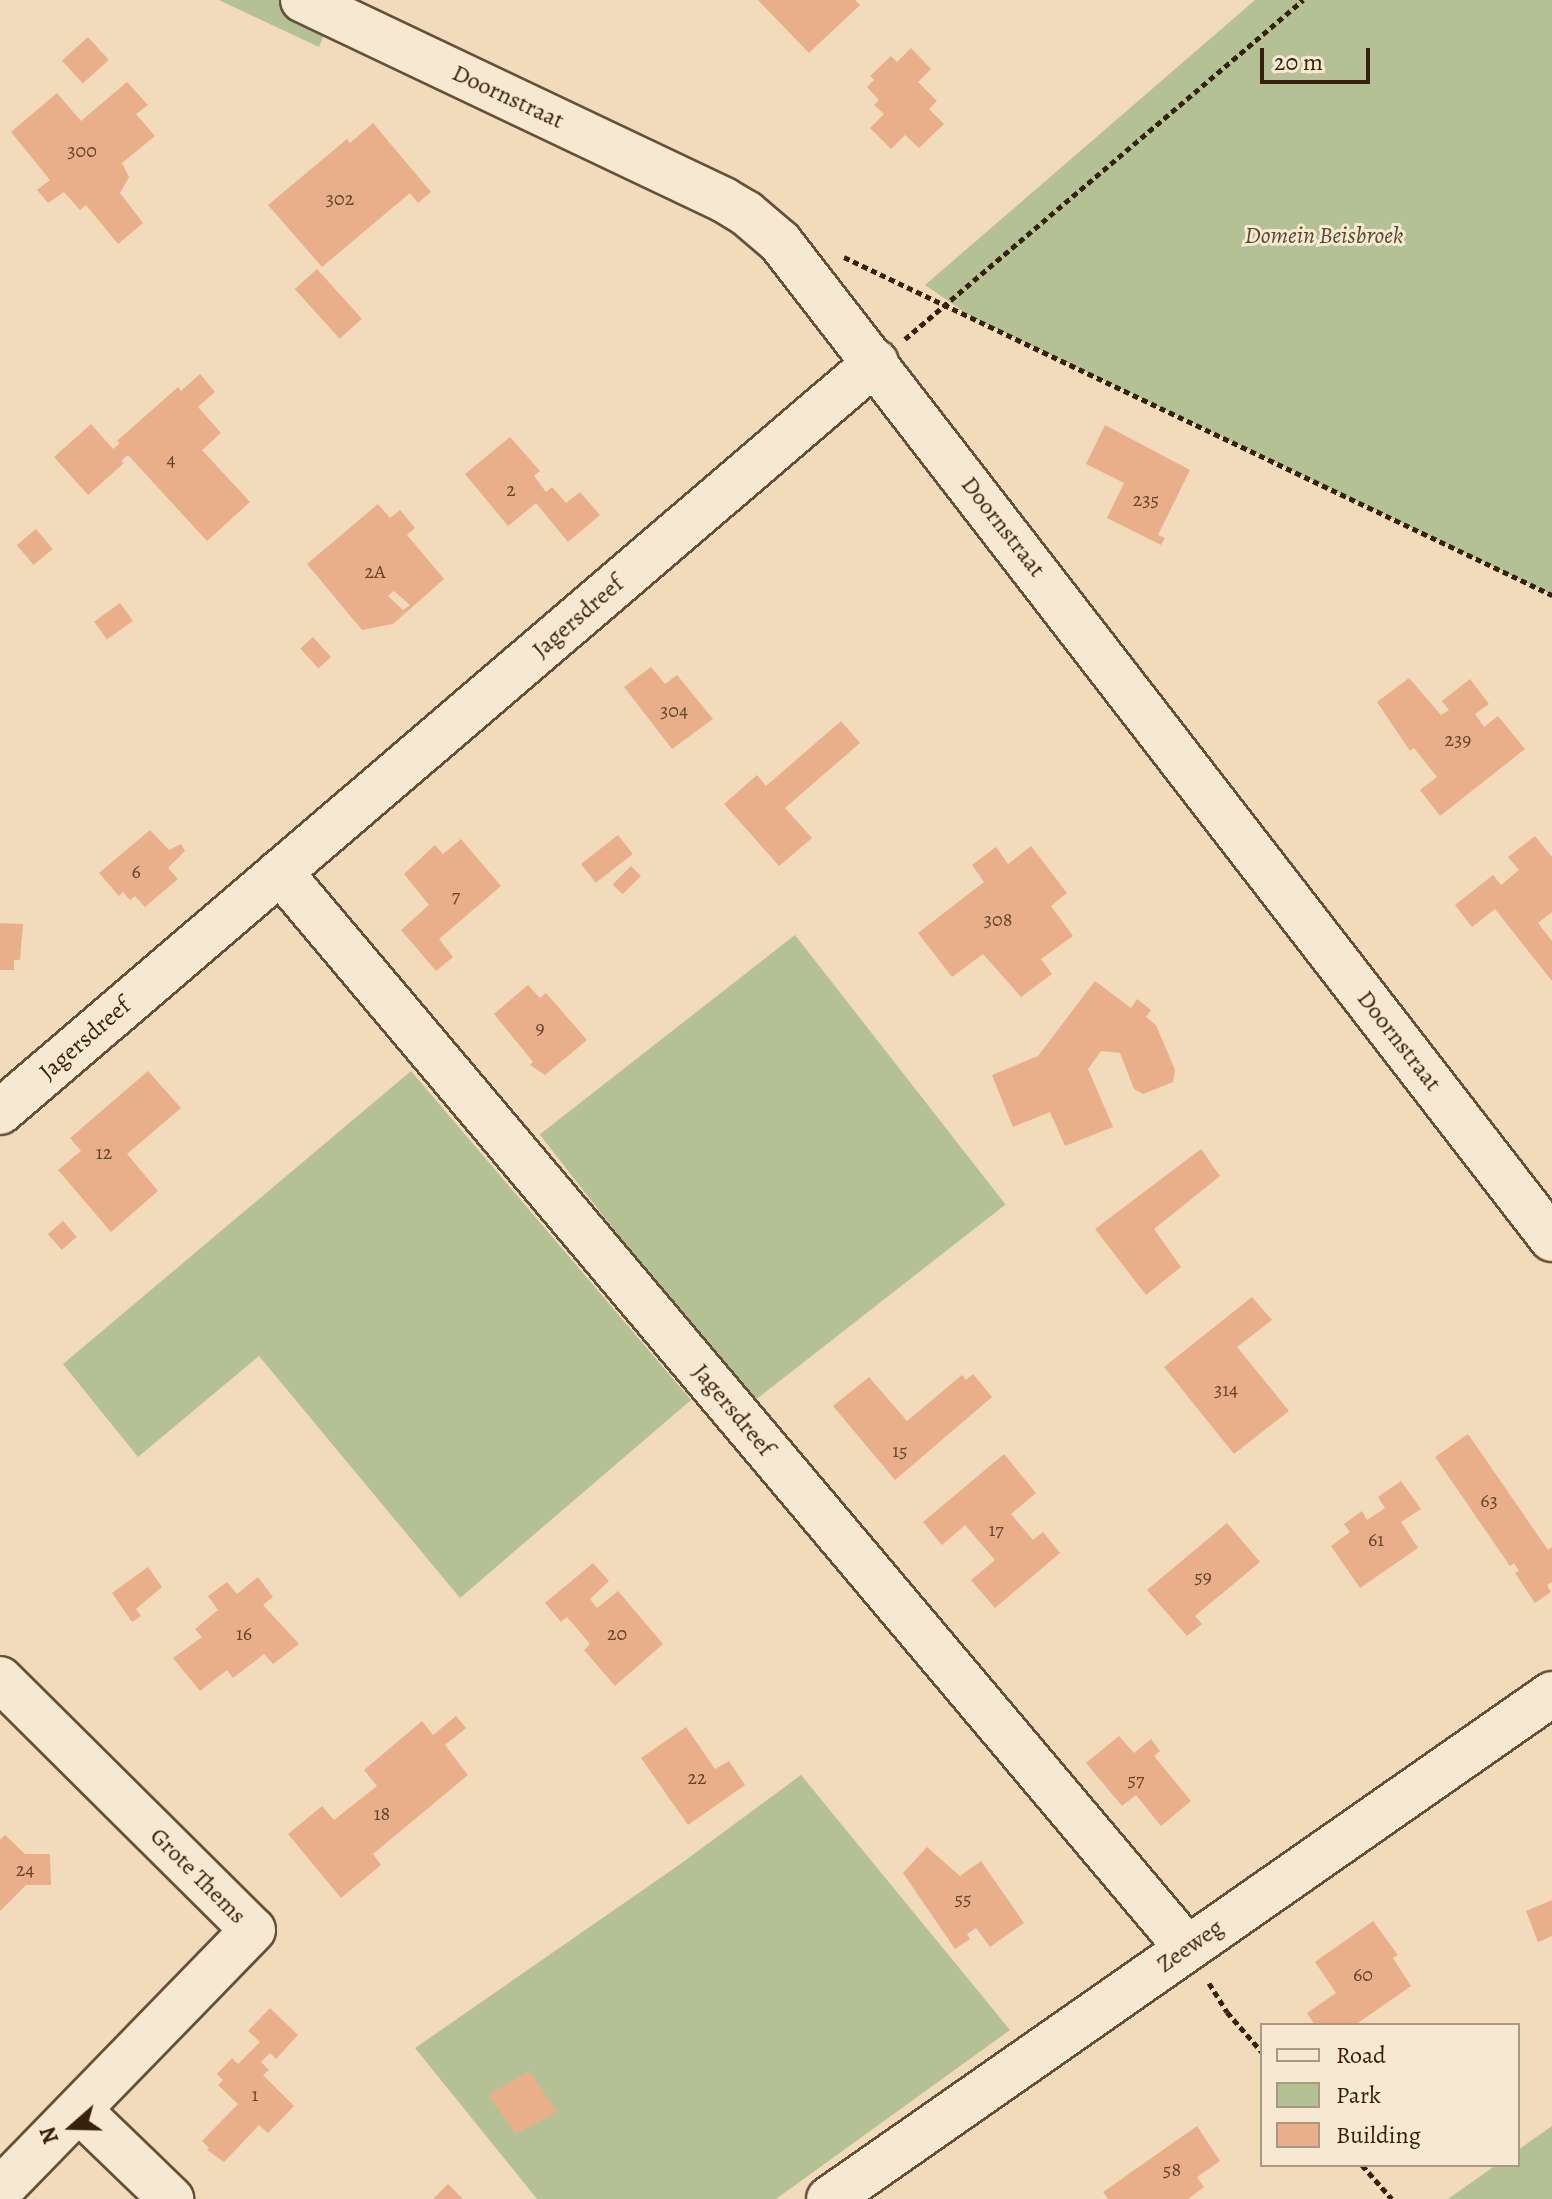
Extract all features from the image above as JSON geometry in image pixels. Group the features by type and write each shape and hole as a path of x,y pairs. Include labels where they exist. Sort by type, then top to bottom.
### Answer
{"street":[{"name":"Doornstraat","path":"303,0 746,213 787,249 1552,1239"},
{"name":"Jagersdreef","path":"0,1112 876,362"},
{"name":"Jagersdreef","path":"280,872 1187,1948"},
{"name":"Grote Thems","path":"0,1679 253,1930 0,2190"},
{"name":"Zeeweg","path":"829,2199 1552,1694"},
{"path":"80,2111 171,2199"}],"path":[{"path":"876,362 1303,0"},
{"path":"835,252 1552,595"},
{"path":"1187,1948 1227,2012 1260,2050"},
{"path":"1364,2167 1392,2199"}],"green space":[{"path":"219,0 338,0 319,47"},
{"name":"Domein Beisbroek","path":"1255,0 1552,0 1552,595 973,318 925,285"},
{"path":"795,935 1006,1204 750,1404 540,1134"},
{"path":"411,1071 691,1400 460,1598 259,1356 138,1457 63,1364"},
{"path":"801,1775 1010,2030 776,2199 537,2199 415,2048 679,1865"},
{"path":"1552,2126 1552,2199 1448,2199 1493,2167 1520,2167 1520,2149"}],"building":[{"path":"758,0 855,0 860,5 809,53"},
{"path":"88,37 109,60 83,83 62,60"},
{"path":"911,48 931,69 918,82 937,101 929,109 944,124 919,148 905,135 891,149 870,128 884,114 874,105 879,100 867,87 874,80 870,76 891,56 897,62"},
{"path":"127,82 148,105 136,114 155,136 122,163 129,177 120,193 143,223 118,244 86,205 80,210 64,192 48,203 37,190 50,180 11,132 57,93 81,121"},
{"path":"373,123 431,192 418,203 410,193 322,267 268,205 347,139 350,143"},
{"path":"317,269 362,319 340,339 295,289"},
{"path":"200,374 215,392 198,407 221,433 202,450 250,502 207,541 128,455 121,461 124,463 88,495 54,457 91,424 113,449 120,443 117,441 178,387 181,391"},
{"path":"1105,425 1190,470 1158,535 1165,538 1161,545 1107,518 1124,483 1086,464"},
{"path":"510,437 540,471 534,476 546,492 552,487 566,503 580,492 600,515 568,542 536,503 508,526 465,474"},
{"path":"378,504 390,518 400,510 415,528 407,535 444,579 393,624 362,630 307,564","holes":["394,591 410,605 403,610 388,596"]},
{"path":"36,529 53,549 34,565 17,545"},
{"path":"120,603 133,621 107,640 94,622"},
{"path":"313,637 331,657 318,668 300,648"},
{"path":"651,667 665,684 677,675 713,719 672,749 624,687"},
{"path":"1409,678 1441,715 1449,710 1442,701 1470,679 1489,704 1475,714 1484,727 1498,716 1525,749 1440,816 1420,790 1437,777 1414,748 1410,751 1377,702"},
{"path":"841,721 860,743 785,808 812,838 779,866 724,804 757,775 766,786"},
{"path":"150,830 169,850 181,844 185,851 168,868 178,879 145,907 135,896 130,900 123,892 119,896 99,873"},
{"path":"618,835 633,854 596,883 581,864"},
{"path":"1535,836 1552,857 1552,912 1538,923 1552,941 1552,981 1495,909 1472,927 1455,905 1493,875 1501,885 1519,870 1508,857"},
{"path":"461,839 501,886 439,939 453,957 436,971 401,930 429,905 404,874 435,845 443,854"},
{"path":"1031,846 1067,893 1051,906 1073,936 1041,959 1052,974 1021,997 983,954 952,977 918,933 984,882 972,865 996,847 1008,864"},
{"path":"631,866 641,876 623,894 613,884"},
{"path":"0,923 23,924 20,960 14,960 14,970 0,970"},
{"path":"1095,981 1131,1008 1137,999 1151,1010 1146,1017 1156,1025 1175,1070 1173,1082 1143,1094 1134,1089 1120,1053 1101,1051 1088,1069 1113,1127 1065,1146 1050,1112 1013,1127 992,1075 1038,1056"},
{"path":"528,985 540,998 546,993 587,1040 545,1075 530,1065 533,1062 494,1014"},
{"path":"148,1071 181,1108 127,1154 158,1191 111,1232 58,1170 81,1151 70,1138"},
{"path":"1201,1149 1220,1176 1154,1229 1181,1267 1146,1295 1095,1229"},
{"path":"63,1221 77,1237 62,1250 48,1234"},
{"path":"1252,1297 1272,1320 1237,1347 1289,1411 1234,1454 1164,1367"},
{"path":"973,1374 992,1397 895,1480 833,1406 869,1377 907,1421 962,1375 966,1380"},
{"path":"1468,1434 1548,1550 1552,1547 1552,1582 1547,1585 1551,1592 1535,1603 1515,1573 1519,1571 1514,1563 1510,1566 1435,1457"},
{"path":"1004,1454 1036,1493 1011,1514 1033,1540 1043,1532 1060,1553 995,1608 971,1580 995,1560 965,1525 942,1545 923,1522"},
{"path":"1401,1481 1421,1509 1401,1522 1418,1548 1360,1588 1331,1546 1350,1532 1344,1524 1362,1511 1367,1520 1385,1508 1378,1497"},
{"path":"1227,1523 1260,1562 1195,1616 1202,1624 1187,1636 1147,1590"},
{"path":"593,1563 609,1581 590,1599 597,1608 618,1591 663,1644 615,1686 584,1650 590,1644 567,1617 561,1622 545,1603"},
{"path":"148,1567 162,1587 136,1609 141,1616 132,1622 112,1593"},
{"path":"258,1577 273,1597 263,1605 299,1644 273,1664 264,1654 233,1678 227,1670 200,1691 173,1658 202,1637 195,1629 218,1610 208,1596 227,1582 237,1594"},
{"path":"456,1716 466,1728 445,1745 468,1775 373,1854 381,1865 341,1898 288,1834 322,1806 334,1820 377,1786 364,1770 422,1721 433,1735"},
{"path":"686,1727 715,1769 729,1761 745,1785 688,1825 641,1758"},
{"path":"1119,1736 1134,1753 1151,1739 1160,1751 1154,1756 1191,1801 1161,1826 1136,1795 1122,1806 1086,1763"},
{"path":"5,1835 25,1854 50,1854 51,1885 26,1885 0,1911 0,1840"},
{"path":"927,1847 960,1876 981,1861 1024,1923 990,1947 976,1928 967,1934 970,1939 955,1949 903,1873"},
{"path":"1552,1900 1552,1936 1538,1942 1526,1911"},
{"path":"1373,1921 1398,1955 1393,1958 1411,1986 1358,2023 1314,2023 1307,2013 1336,1993 1315,1962"},
{"path":"270,2008 298,2035 276,2059 270,2053 261,2062 269,2070 263,2075 294,2106 268,2133 259,2125 224,2162 207,2150 209,2148 202,2141 238,2104 218,2085 223,2080 217,2074 232,2058 238,2064 260,2042 248,2031"},
{"path":"529,2071 557,2112 516,2134 488,2095"},
{"path":"1197,2126 1220,2161 1197,2177 1204,2187 1188,2199 1108,2199 1103,2192"},
{"path":"448,2184 463,2199 433,2199"}]}
